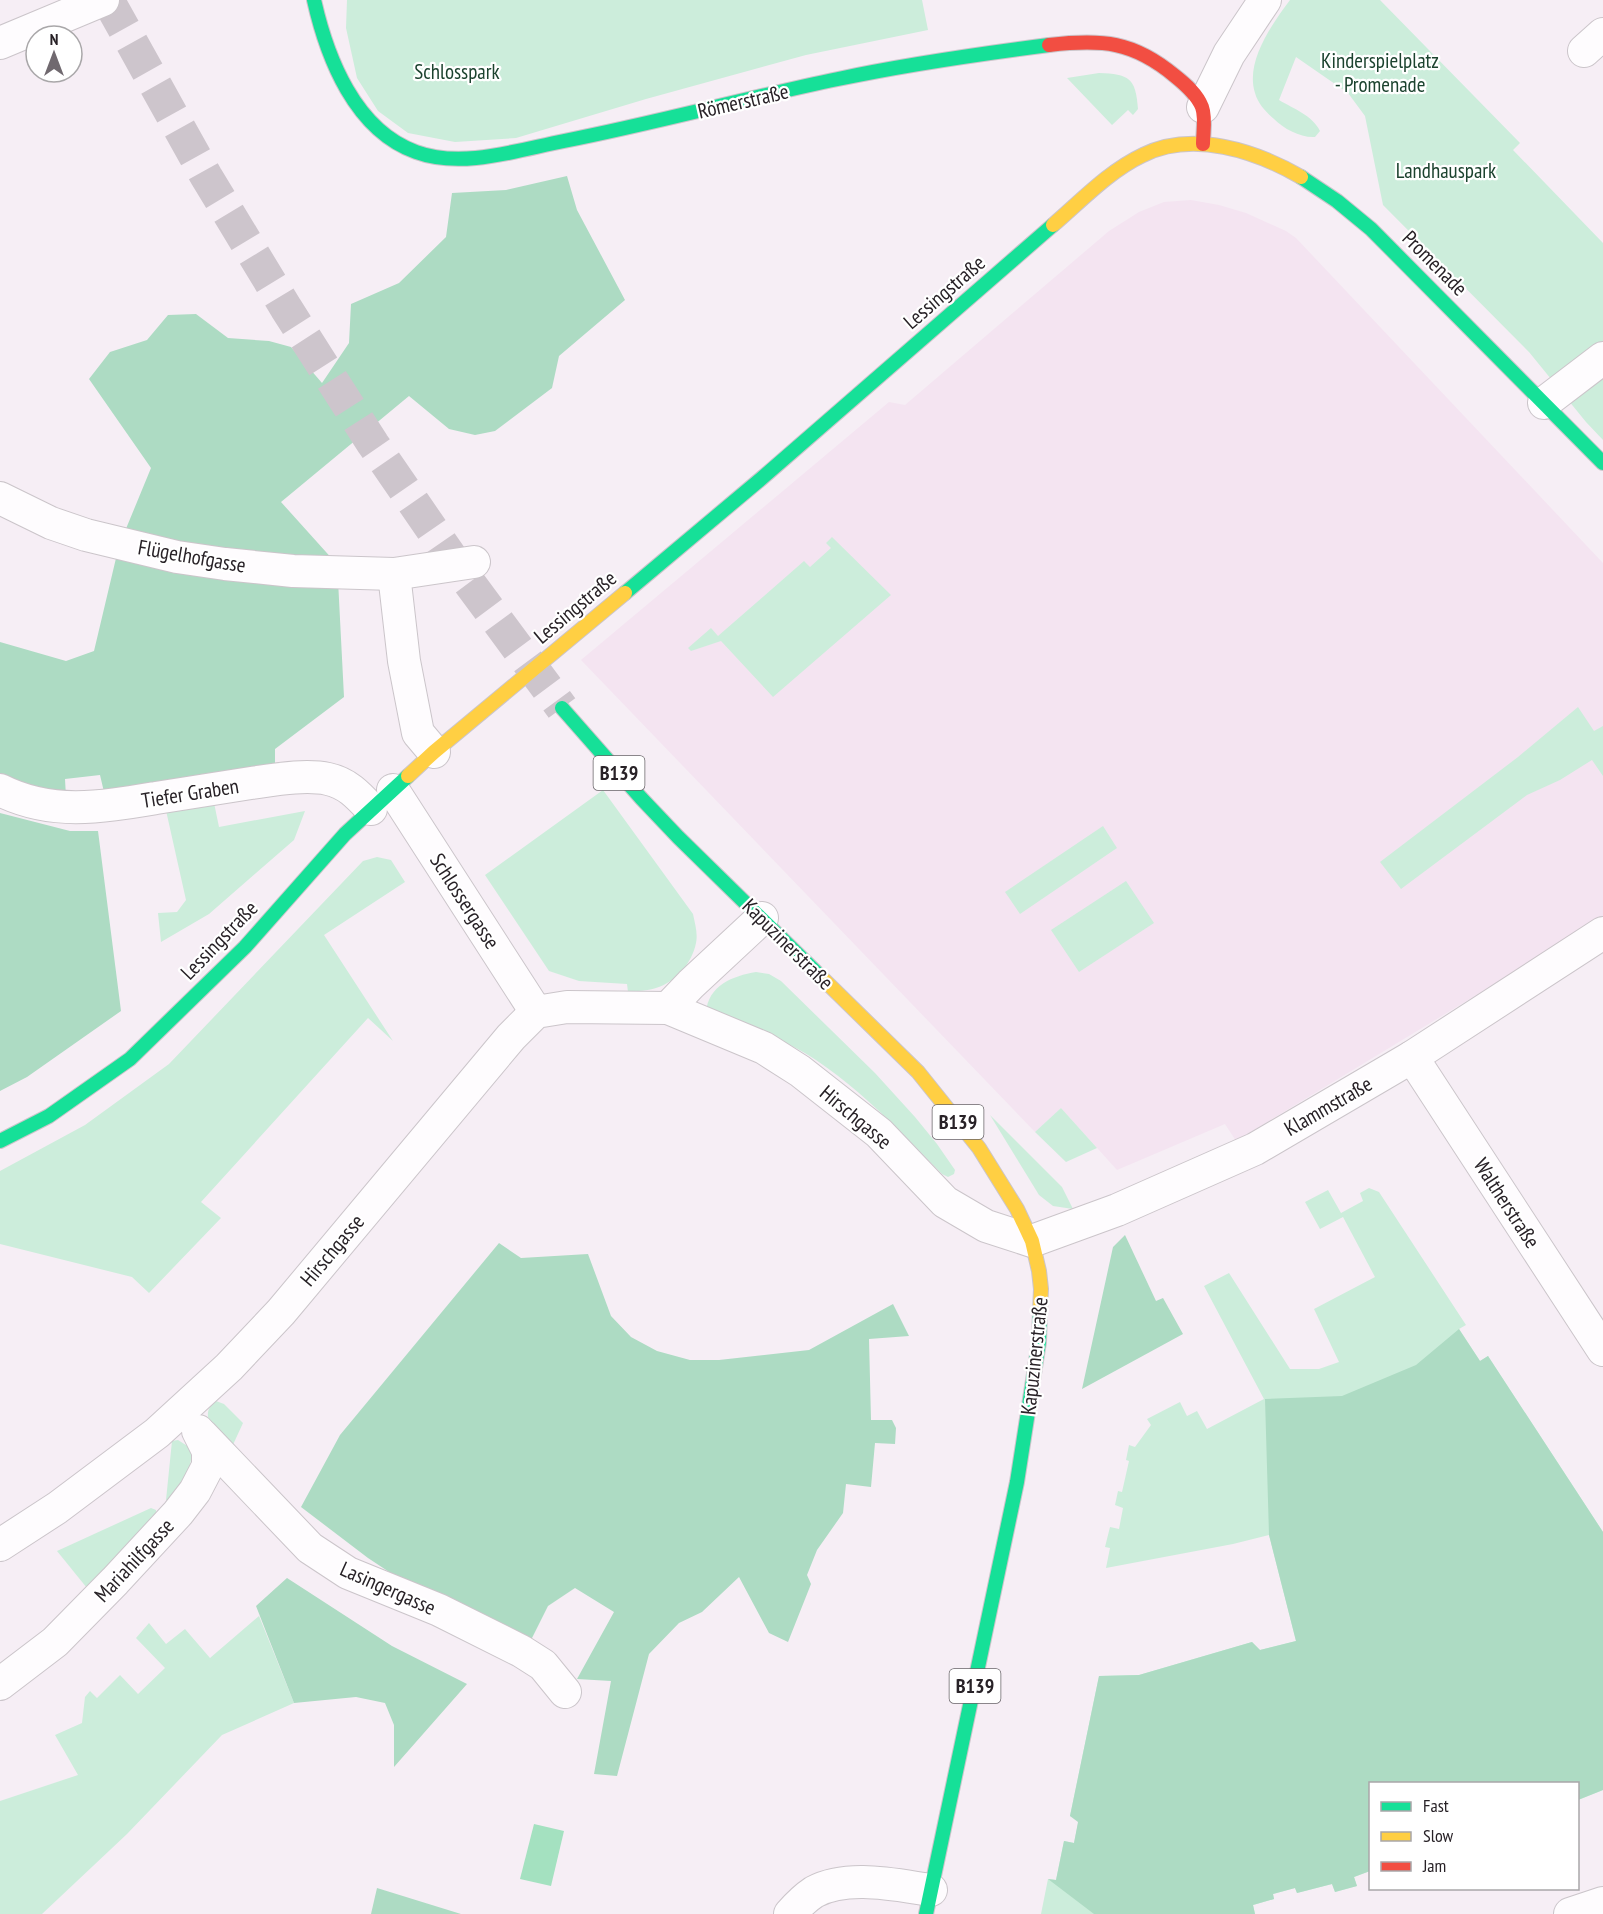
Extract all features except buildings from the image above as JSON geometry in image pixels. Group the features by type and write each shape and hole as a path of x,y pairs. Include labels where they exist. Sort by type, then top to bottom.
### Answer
{"street":[{"path":"0,43 103,0"},
{"name":"Römerstraße","path":"314,0 329,55 364,114 387,136 416,153 445,159 481,156 580,138 840,78 922,64 1094,42 1126,46 1153,58 1189,88 1203,108"},
{"path":"1203,144 1203,108 1229,54 1265,0"},
{"name":"Lessingstraße","path":"0,1141 49,1116 130,1059 245,947 345,834 434,752 762,478 1110,176 1152,150 1177,144 1203,144"},
{"name":"Promenade","path":"1203,144 1237,149 1275,164 1309,181 1331,196 1371,229 1603,463"},
{"path":"1544,403 1603,358"},
{"name":"Flügelhofgasse","path":"0,498 51,523 86,535 177,556 225,564 293,571 394,574 474,562"},
{"path":"394,574 404,661 418,733 434,752"},
{"name":"Kapuzinerstraße","path":"562,708 648,806 918,1072 979,1148 1017,1209 1032,1241 1039,1271 1041,1289 1039,1342 1028,1418 1002,1555 928,1902 887,1884 855,1883 824,1888 812,1893 790,1914"},
{"name":"Tiefer Graben","path":"0,790 11,796 40,804 70,808 106,806 273,780 312,777 328,779 382,800"},
{"name":"Schlossergasse","path":"382,800 536,1012"},
{"path":"668,1008 762,918"},
{"name":"Klammstraße","path":"1032,1241 1117,1210 1255,1149 1412,1057 1603,933"},
{"name":"Hirschgasse","path":"0,1545 57,1508 157,1433 192,1424 229,1367 281,1312 504,1045 536,1012 567,1007 668,1008 764,1048 800,1071 879,1133 945,1202 986,1226 1032,1241"},
{"name":"Waltherstraße","path":"1412,1057 1603,1350"},
{"name":"Mariahilfgasse","path":"0,1684 55,1642 115,1581 178,1513 195,1491 208,1466 208,1451 192,1424"},
{"name":"Lasingergasse","path":"192,1424 310,1548 348,1573 439,1610 521,1651 543,1665 565,1692"},
{"path":"1569,1914 1603,1903"}],"shaded area":[{"path":"567,176 577,210 625,300 559,356 552,388 495,431 475,435 449,429 409,396 281,502 335,562 123,536 151,468 89,379 110,352 147,340 168,315 196,314 228,338 269,341 291,347 322,383 349,343 351,304 399,283 446,237 452,193 506,190"},
{"path":"1191,200 1246,213 1296,238 1603,563 1603,918 1236,1141 1225,1124 1117,1170 1061,1108 1035,1132 581,660 889,402 905,405 1109,231 1139,212 1164,202"},
{"path":"117,554 338,580 344,697 275,749 275,769 104,792 100,775 65,779 66,797 0,780 0,642 66,661 94,651"},
{"path":"0,813 70,831 98,831 121,1011 27,1077 0,1091"},
{"path":"1125,1235 1156,1301 1163,1298 1183,1334 1082,1389 1113,1247"},
{"path":"499,1243 521,1258 588,1254 611,1316 631,1337 657,1351 690,1360 719,1360 809,1350 893,1304 909,1336 869,1339 871,1420 892,1420 896,1428 895,1444 875,1443 871,1487 846,1484 843,1513 817,1550 807,1575 811,1584 788,1642 769,1633 739,1577 702,1612 679,1623 649,1654 617,1776 594,1774 611,1681 577,1679 614,1612 575,1588 548,1606 528,1646 430,1599 368,1558 301,1507 340,1435"},
{"path":"1459,1329 1480,1361 1488,1356 1603,1532 1603,1790 1579,1800 1579,1782 1369,1782 1369,1871 1354,1877 1357,1886 1335,1892 1332,1884 1297,1893 1295,1888 1273,1894 1274,1899 1253,1905 1255,1914 1094,1914 1048,1879 1056,1880 1064,1841 1074,1843 1078,1822 1070,1816 1099,1676 1139,1675 1252,1642 1260,1650 1296,1641 1269,1535 1265,1399 1342,1396 1416,1365"},
{"path":"287,1578 392,1646 467,1684 394,1767 394,1725 385,1703 356,1697 294,1703 256,1606"},
{"path":"534,1824 564,1831 551,1886 520,1879"},
{"path":"377,1888 461,1914 371,1914"}],"green space":[{"name":"Schlosspark","path":"347,0 922,0 928,30 806,55 516,138 455,142 408,133 378,111 357,78 346,28"},
{"name":"Landhauspark","path":"1290,0 1380,0 1520,143 1513,150 1603,243 1603,440 1529,352 1383,205 1365,116 1348,93 1296,57 1279,100 1307,117 1317,125 1320,131 1315,137 1293,132 1278,123 1260,104 1253,81 1257,56 1268,32"},
{"path":"1099,73 1124,77 1133,84 1138,109 1133,115 1128,110 1112,125 1067,78"},
{"path":"832,537 891,595 773,697 721,641 691,651 688,648 711,628 718,636 804,561 810,567 831,548 826,543"},
{"path":"1578,707 1594,731 1603,726 1603,776 1592,760 1560,780 1527,795 1401,889 1380,862 1518,757"},
{"path":"603,790 693,914 697,939 691,958 682,971 670,981 653,989 628,992 627,984 579,981 549,971 485,875"},
{"path":"213,798 219,827 305,811 294,840 209,914 161,942 158,913 177,912 186,900 165,806"},
{"path":"1103,826 1117,848 1020,914 1005,892"},
{"path":"377,857 391,860 405,882 324,935 393,1041 368,1018 201,1202 221,1218 149,1293 132,1277 0,1244 0,1171 85,1125 169,1064 363,861"},
{"path":"1126,881 1154,923 1079,972 1051,930"},
{"path":"756,972 769,974 781,981 875,1073 937,1144 955,1170 954,1174 948,1177 942,1174 868,1101 806,1054 765,1034 706,1013 711,995 723,984 739,976"},
{"path":"1061,1108 1097,1148 1066,1162 1035,1132"},
{"path":"990,1115 1062,1187 1073,1209 1053,1206 1039,1195"},
{"path":"1369,1188 1379,1192 1466,1325 1459,1329 1480,1361 1488,1356 1603,1532 1603,1790 1579,1800 1579,1782 1369,1782 1369,1871 1354,1877 1357,1886 1335,1892 1332,1884 1297,1893 1295,1888 1273,1894 1274,1899 1253,1905 1255,1914 1041,1914 1048,1879 1056,1880 1064,1841 1074,1843 1079,1819 1070,1816 1099,1676 1139,1675 1252,1642 1260,1650 1296,1641 1269,1535 1106,1568 1110,1548 1105,1547 1110,1527 1119,1529 1123,1508 1115,1505 1118,1491 1122,1492 1129,1461 1126,1460 1129,1445 1135,1447 1151,1425 1147,1419 1180,1402 1187,1416 1197,1411 1207,1429 1264,1399 1204,1286 1229,1273 1290,1369 1319,1369 1339,1362 1314,1309 1375,1277 1343,1217 1320,1229 1305,1202 1328,1190 1341,1213 1363,1201 1360,1193"},
{"path":"216,1401 224,1404 243,1423 231,1449 216,1433 209,1419 210,1407"},
{"path":"178,1440 192,1449 186,1477 172,1502 166,1500 172,1441"},
{"path":"151,1508 156,1510 156,1514 87,1588 57,1551"},
{"path":"259,1616 294,1703 222,1735 127,1834 42,1914 0,1914 0,1801 78,1775 55,1735 82,1723 85,1697 90,1691 97,1698 120,1675 138,1694 165,1668 136,1638 149,1623 166,1644 185,1629 210,1658"}],"tunnel":[{"path":"108,0 206,176 286,308 373,444 462,573 562,708"}],"traffic: fast":[{"path":"314,0 336,68 360,110 395,142 416,152 452,159 509,153 864,74 1049,45"},
{"path":"1301,177 1337,201 1371,229 1603,463"},
{"path":"625,593 762,478 1053,225"},
{"path":"562,708 678,837 820,976"},
{"path":"0,1141 49,1116 130,1059 245,947 345,834 408,776"},
{"path":"926,1914 1017,1482 1039,1342 1040,1311"}],"traffic: slow":[{"path":"1053,225 1119,169 1143,155 1182,144 1203,144 1244,152 1301,177"},
{"path":"408,776 625,593"},
{"path":"820,976 918,1072 979,1148 1017,1209 1032,1241 1039,1271 1040,1311"}],"traffic: jam":[{"path":"1049,45 1085,42 1116,45 1131,49 1160,64 1187,86 1200,102 1204,116 1203,144"}],"park label":[{"name":"Kinderspielplatz - Promenade","path":"1380,72"}]}
